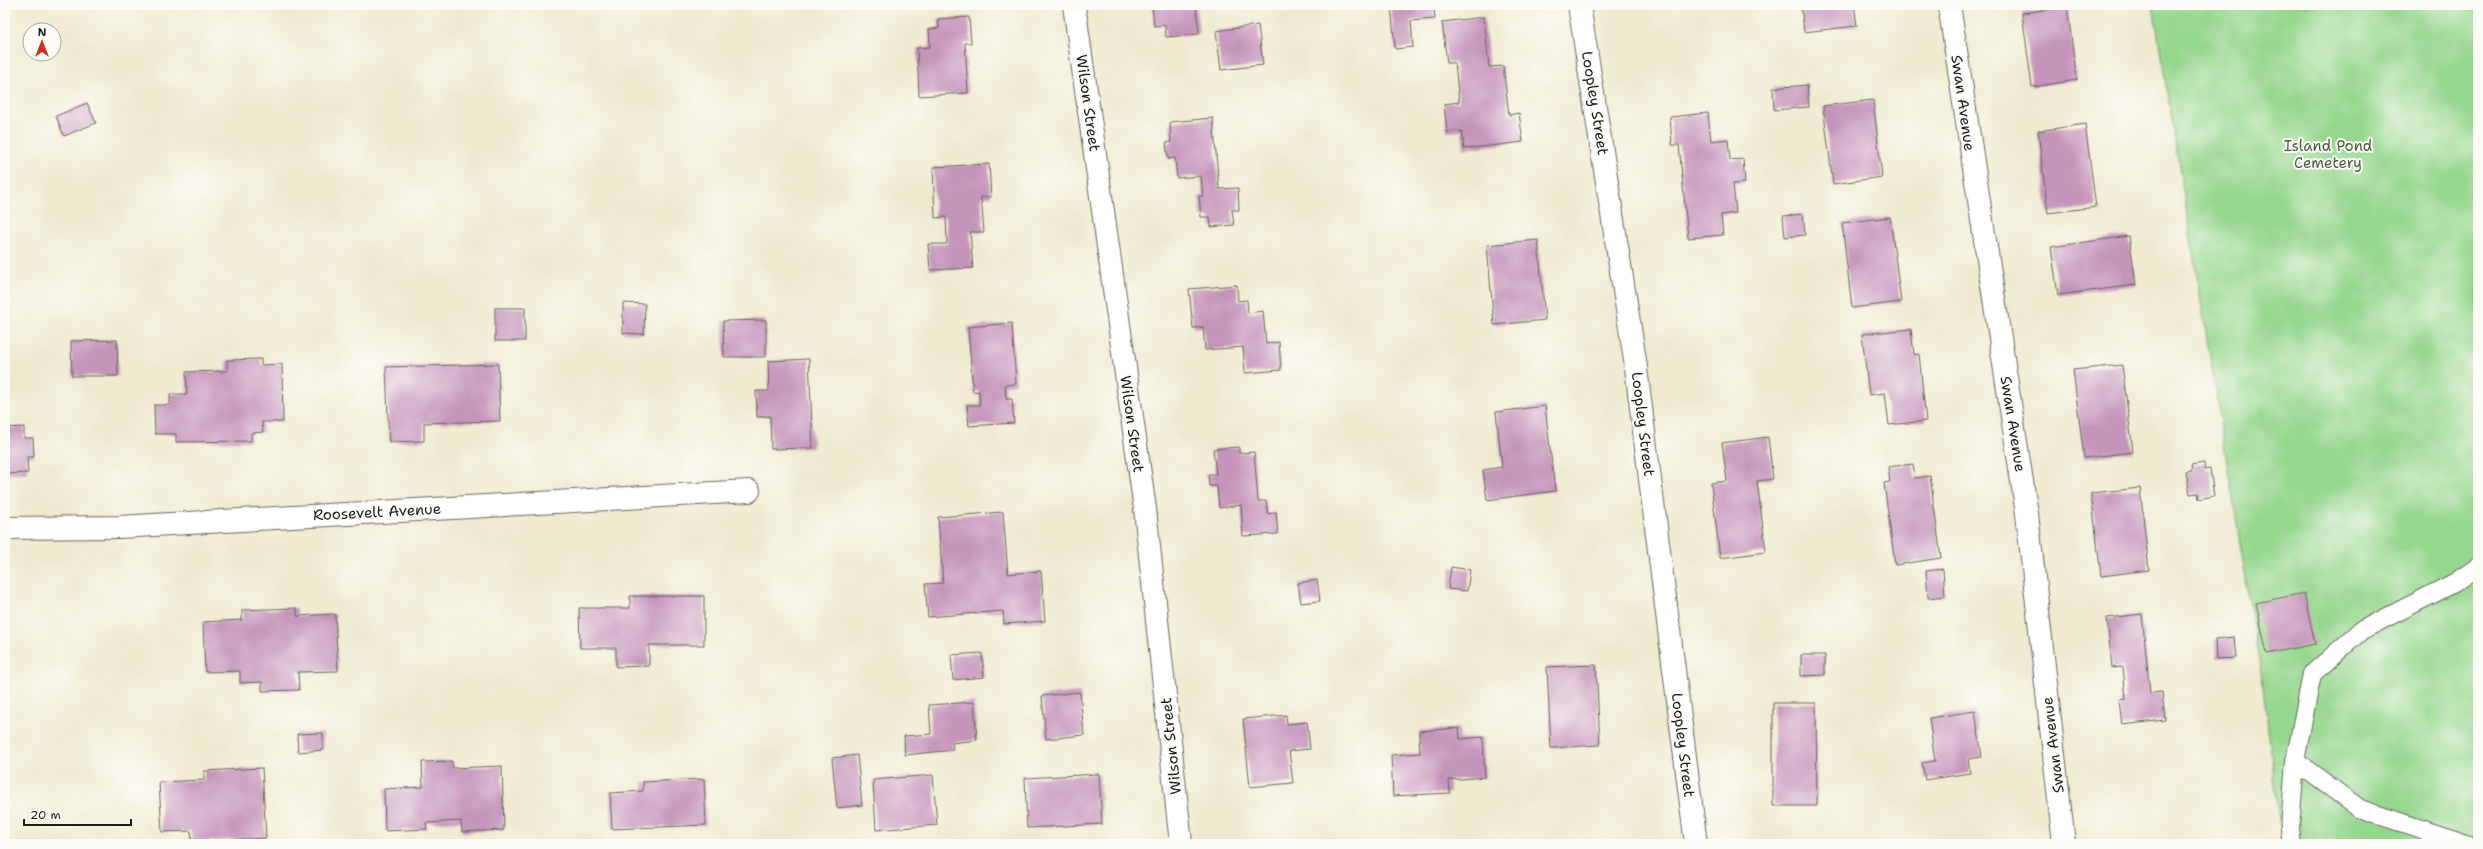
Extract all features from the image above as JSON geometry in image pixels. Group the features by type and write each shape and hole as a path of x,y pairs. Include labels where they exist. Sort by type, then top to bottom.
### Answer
{"street":[{"name":"Wilson Street","path":"1074,5 1145,509 1181,844"},
{"name":"Loopley Street","path":"1579,5 1635,360 1696,844"},
{"name":"Swan Avenue","path":"1949,5 2027,514 2064,844"},
{"name":"Roosevelt Avenue","path":"5,528 120,527 749,491"}],"lane":[{"path":"2292,844 2290,829 2295,761 2312,674 2362,630 2454,583 2478,567"},
{"path":"2295,761 2360,809 2467,844"}],"green space":[{"name":"Island Pond Cemetery","path":"2153,5 2478,5 2478,844 2282,844 2262,679"}],"building":[{"path":"1152,5 1196,5 1199,34 1166,37 1165,25 1154,26"},
{"path":"1391,5 1434,5 1435,19 1411,21 1413,47 1395,49"},
{"path":"1801,5 1854,5 1857,26 1804,32"},
{"path":"2067,7 2077,80 2032,87 2022,13"},
{"path":"969,17 971,43 965,43 968,93 919,96 917,48 930,47 929,29 939,28 938,19"},
{"path":"1484,17 1489,67 1503,66 1509,115 1519,113 1523,142 1464,149 1462,131 1447,132 1444,104 1459,102 1455,63 1447,63 1442,22"},
{"path":"1258,25 1263,65 1221,70 1216,31"},
{"path":"1807,85 1809,107 1774,110 1773,88"},
{"path":"1873,100 1882,177 1833,184 1823,106"},
{"path":"87,103 96,123 64,136 56,116"},
{"path":"1708,113 1711,141 1728,139 1730,160 1743,159 1745,183 1733,184 1736,213 1721,215 1723,235 1688,238 1679,145 1672,145 1670,117"},
{"path":"1213,118 1219,189 1238,188 1239,210 1232,210 1234,225 1211,227 1210,217 1201,217 1199,196 1203,196 1201,176 1177,178 1175,158 1168,159 1166,143 1171,142 1170,122"},
{"path":"2085,124 2096,207 2048,213 2038,131"},
{"path":"989,164 991,197 981,197 984,232 970,232 973,268 930,270 928,244 947,244 946,217 935,218 933,167"},
{"path":"1803,214 1805,235 1785,237 1783,216"},
{"path":"1890,217 1901,302 1852,308 1842,223"},
{"path":"2129,236 2136,285 2058,295 2051,247"},
{"path":"1538,240 1545,320 1494,325 1487,245"},
{"path":"1237,285 1238,301 1247,300 1248,313 1263,311 1266,344 1279,342 1281,370 1245,373 1243,347 1205,350 1203,327 1193,328 1189,289"},
{"path":"623,303 645,304 644,334 623,333"},
{"path":"495,308 525,308 525,341 495,341"},
{"path":"766,320 766,357 724,357 723,321"},
{"path":"1012,323 1016,384 1005,385 1006,399 1012,399 1014,423 969,426 967,405 980,405 979,391 973,392 968,327"},
{"path":"1911,329 1914,355 1919,354 1926,421 1889,425 1885,393 1869,395 1862,334"},
{"path":"117,340 118,376 72,376 71,341"},
{"path":"261,359 261,365 282,364 283,422 262,422 263,432 251,433 251,441 176,442 176,434 155,434 154,405 170,405 170,394 187,394 186,372 227,371 227,360"},
{"path":"809,359 813,448 771,449 770,416 757,417 756,391 769,391 768,361"},
{"path":"498,364 500,421 424,423 424,441 389,442 386,367"},
{"path":"2122,365 2133,452 2084,458 2073,370"},
{"path":"1545,406 1555,491 1487,500 1483,470 1502,467 1496,412"},
{"path":"24,427 24,438 33,438 34,457 27,457 28,473 5,474 5,428"},
{"path":"1768,437 1773,479 1757,481 1766,552 1720,558 1711,483 1727,481 1722,443"},
{"path":"1239,447 1239,453 1254,452 1258,501 1266,501 1268,514 1276,512 1278,534 1243,536 1241,505 1219,508 1217,486 1209,486 1208,474 1216,474 1213,449"},
{"path":"2204,463 2205,470 2210,469 2214,496 2199,499 2198,493 2190,494 2186,472 2192,471 2191,465"},
{"path":"1913,464 1915,478 1930,476 1941,558 1895,565 1884,483 1890,482 1888,467"},
{"path":"2140,488 2149,570 2101,576 2091,493"},
{"path":"1003,512 1008,574 1041,571 1045,621 1004,624 1003,611 928,617 925,584 943,583 938,517"},
{"path":"1451,567 1470,570 1467,591 1448,589"},
{"path":"1943,569 1945,596 1928,598 1926,571"},
{"path":"1317,580 1320,601 1301,603 1298,583"},
{"path":"2304,593 2315,644 2267,654 2256,603"},
{"path":"630,596 704,596 704,645 649,645 649,666 616,667 616,648 580,648 579,608 630,608"},
{"path":"297,608 297,616 335,614 338,671 298,672 299,690 262,691 262,682 240,683 240,671 205,672 203,622 242,620 242,610"},
{"path":"2142,614 2150,693 2162,692 2165,720 2122,725 2119,700 2126,699 2123,667 2112,668 2107,618"},
{"path":"2234,637 2236,658 2216,659 2215,639"},
{"path":"982,653 984,677 953,680 951,655"},
{"path":"1801,655 1825,655 1825,675 1801,676"},
{"path":"1596,665 1600,745 1551,748 1547,667"},
{"path":"1080,692 1084,735 1046,739 1042,696"},
{"path":"974,702 977,740 952,743 953,750 905,755 904,736 931,734 929,705"},
{"path":"1773,703 1816,703 1817,806 1773,806"},
{"path":"1975,711 1982,757 1968,759 1970,773 1925,780 1922,763 1935,761 1929,718"},
{"path":"1286,715 1287,724 1307,722 1310,749 1289,751 1293,783 1250,787 1243,719"},
{"path":"1459,728 1460,739 1483,737 1485,777 1449,780 1450,793 1393,796 1391,755 1420,753 1419,731"},
{"path":"323,733 323,750 298,752 297,734"},
{"path":"857,755 862,805 837,808 832,758"},
{"path":"452,761 453,768 502,766 504,830 462,832 461,821 426,823 427,829 385,831 384,789 423,787 422,762"},
{"path":"262,768 266,838 192,842 191,831 162,832 159,782 204,780 204,771"},
{"path":"1099,774 1102,824 1027,828 1025,778"},
{"path":"933,775 937,825 876,830 873,780"},
{"path":"704,779 706,825 612,829 610,793 643,791 643,782"}]}
